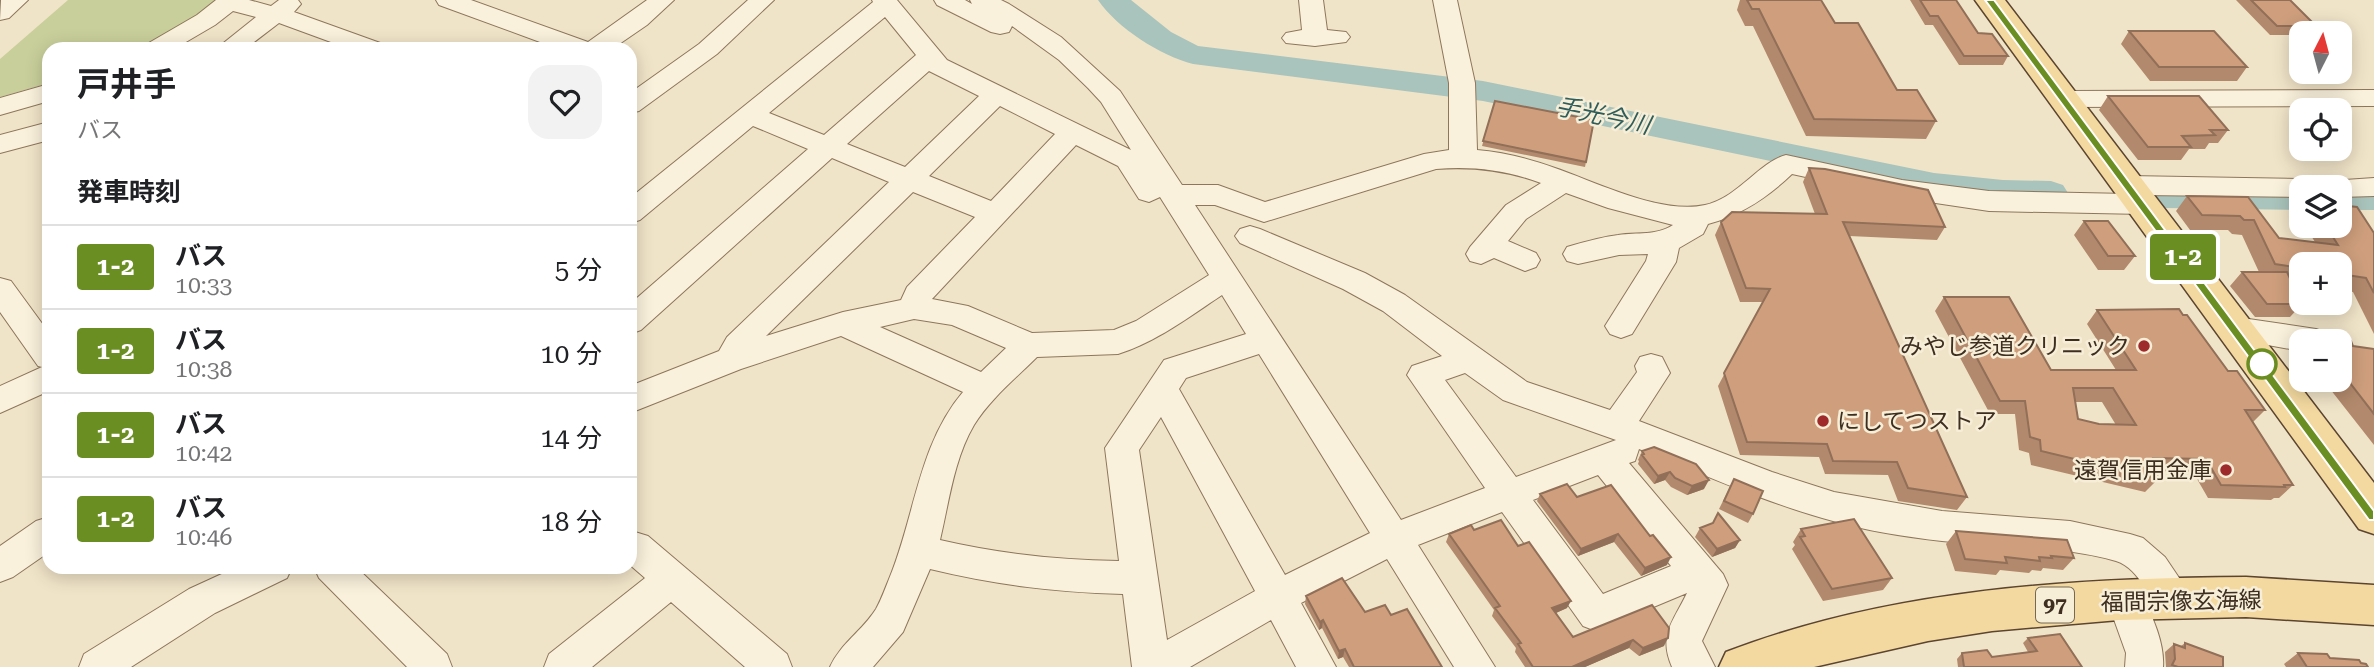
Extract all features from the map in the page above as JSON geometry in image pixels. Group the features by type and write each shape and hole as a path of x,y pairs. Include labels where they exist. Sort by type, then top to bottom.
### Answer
{"main road":[{"path":"1990,0 2374,516"},
{"name":"福間宗像玄海線","path":"1743,667 1855,635 1996,611 2173,597 2250,597 2374,605"}],"street":[{"path":"0,13 16,0"},
{"path":"448,0 563,42"},
{"path":"637,100 708,48 762,0"},
{"path":"946,0 1012,33 1041,55 1088,101 1157,205 1219,273"},
{"path":"982,0 1021,20 1062,50 1096,80 1107,132"},
{"path":"1006,0 1059,31 1093,59 1127,94 1160,147 1154,161"},
{"path":"1311,0 1316,38"},
{"path":"1445,0 1461,88 1463,155"},
{"path":"168,42 206,20 230,1 286,7 359,42"},
{"path":"637,207 885,1 938,65 996,95 1107,132 1154,161 1219,273 1266,340 1476,667"},
{"path":"605,42 638,20 653,2"},
{"path":"238,42 286,7"},
{"path":"637,316 929,57"},
{"path":"0,107 42,94"},
{"path":"730,360 738,345 996,95"},
{"path":"2065,99 2374,99"},
{"path":"749,115 996,214"},
{"path":"914,308 918,295 996,214 1107,132"},
{"path":"0,144 42,136"},
{"path":"637,397 730,360 843,324 914,308 957,314 1029,345 1118,342 1147,329 1219,273 1257,224 1434,160 1463,155 1516,164 1634,206 1695,217 1721,209 1760,189 1786,164 1902,189 1965,198 2033,203 2136,195 2289,189"},
{"path":"1525,260 1485,249 1516,212 1564,181"},
{"path":"2352,188 2374,187"},
{"path":"1175,195 1218,195 1257,224 1394,303 1468,360 1515,391 1611,442 1698,572 1710,585 1683,641 1687,657 1696,667"},
{"path":"1578,254 1619,245 1665,243 1693,227 1695,217"},
{"path":"1621,326 1661,262 1665,243"},
{"path":"4,303 42,349"},
{"path":"843,324 985,388"},
{"path":"2235,329 2289,337"},
{"path":"1266,340 1175,369 1122,448 1138,578 1153,667 1278,597 1394,538 1509,495 1611,442 1653,439 1762,483 1834,507 1942,526 2070,536 2130,549 2152,568 2173,597"},
{"path":"849,667 890,620 919,551 943,454 962,416 985,388 1029,345"},
{"path":"1468,360 1423,375 1596,614 1698,572"},
{"path":"1611,442 1654,373 1651,366"},
{"path":"0,400 42,380"},
{"path":"1163,389 1317,667"},
{"path":"0,566 42,537"},
{"path":"637,549 773,667"},
{"path":"919,551 992,568 1062,576 1138,578"},
{"path":"99,667 202,601 259,574"},
{"path":"338,574 433,667"},
{"path":"563,667 672,579"},
{"path":"2126,600 2145,653 2144,667"}],"green space":[{"path":"68,0 217,0 205,11 153,42 42,42 42,85 0,97 0,59"}],"building":[{"path":"1747,0 1821,0 1835,23 1858,23 1897,90 1917,90 1936,121 1814,119 1759,9 1752,9"},
{"path":"1920,0 1956,0 1978,33 1992,34 2008,56 1964,56 1938,16 1930,16"},
{"path":"2251,0 2290,0 2311,21 2289,21 2289,26 2277,26"},
{"path":"2129,31 2214,31 2247,67 2159,67"},
{"path":"2108,96 2199,96 2228,130 2210,130 2215,135 2182,136 2191,147 2148,147"},
{"path":"1495,101 1594,120 1586,162 1483,141"},
{"path":"1809,168 1928,190 1945,227 1843,222 1967,497 1908,488 1897,462 1833,461 1827,444 1747,442 1724,373 1770,289 1746,288 1721,222 1732,212 1827,214"},
{"path":"2187,196 2248,197 2279,238 2338,245 2334,238 2352,238 2352,206 2357,207 2374,233 2374,293 2366,278 2352,276 2352,252 2289,252 2289,266 2275,264 2254,220 2244,220 2240,216 2202,215"},
{"path":"2084,221 2108,221 2135,256 2108,256"},
{"path":"2242,272 2287,272 2289,304 2267,304"},
{"path":"1944,297 2009,297 2051,370 2136,370 2097,310 2179,309 2183,315 2187,315 2228,371 2237,371 2265,410 2245,410 2293,485 2221,485 2206,459 2153,458 2158,479 2041,451 2040,440 2030,437 2025,401 2000,401","holes":["2073,388 2113,388 2136,425 2099,424 2078,419"]},
{"path":"2352,344 2353,346 2374,349 2374,414 2352,386"},
{"path":"1654,447 1696,464 1709,480 1692,486 1675,478 1670,472 1658,476 1642,455 1642,451"},
{"path":"1734,479 1763,491 1753,514 1724,501"},
{"path":"1567,484 1577,497 1611,485 1650,536 1653,535 1671,557 1645,568 1618,534 1581,549 1540,494"},
{"path":"1718,513 1740,540 1717,549 1700,528 1713,523"},
{"path":"1854,519 1892,578 1832,589 1800,537 1805,536 1801,529"},
{"path":"1501,520 1518,546 1529,542 1571,601 1552,608 1573,637 1652,605 1669,628 1668,638 1643,648 1633,640 1572,667 1533,667 1518,644 1521,643 1495,608 1500,606 1449,534 1471,525 1474,530"},
{"path":"1956,531 2067,540 2074,558 2039,557 2040,561 2005,557 2007,563 1965,559"},
{"path":"1342,578 1365,612 1385,605 1391,615 1407,609 1442,667 1354,667 1345,649 1339,651 1323,620 1320,622 1306,596"},
{"path":"2060,634 2082,667 1964,667 1962,653 1987,650 1992,657 2037,651 2028,638"},
{"path":"2185,643 2223,657 2223,667 2172,665 2175,659 2174,644 2185,648"},
{"path":"2298,653 2327,654 2330,658 2359,660 2368,667 2307,667"}],"waterway":[{"name":"手光今川","path":"1113,0 1161,39 1193,55 1483,91 1934,184 2003,192 2051,193"},
{"name":"手光今川","path":"2163,196 2289,198"},
{"name":"手光今川","path":"2352,198 2374,198"}],"bus line":[{"name":"1-2","path":"1990,0 2374,516"}],"place":[{"name":"みやじ参道クリニック","path":"2144,346"},
{"name":"にしてつストア","path":"1823,421"},
{"name":"遠賀信用金庫","path":"2226,470"}]}
